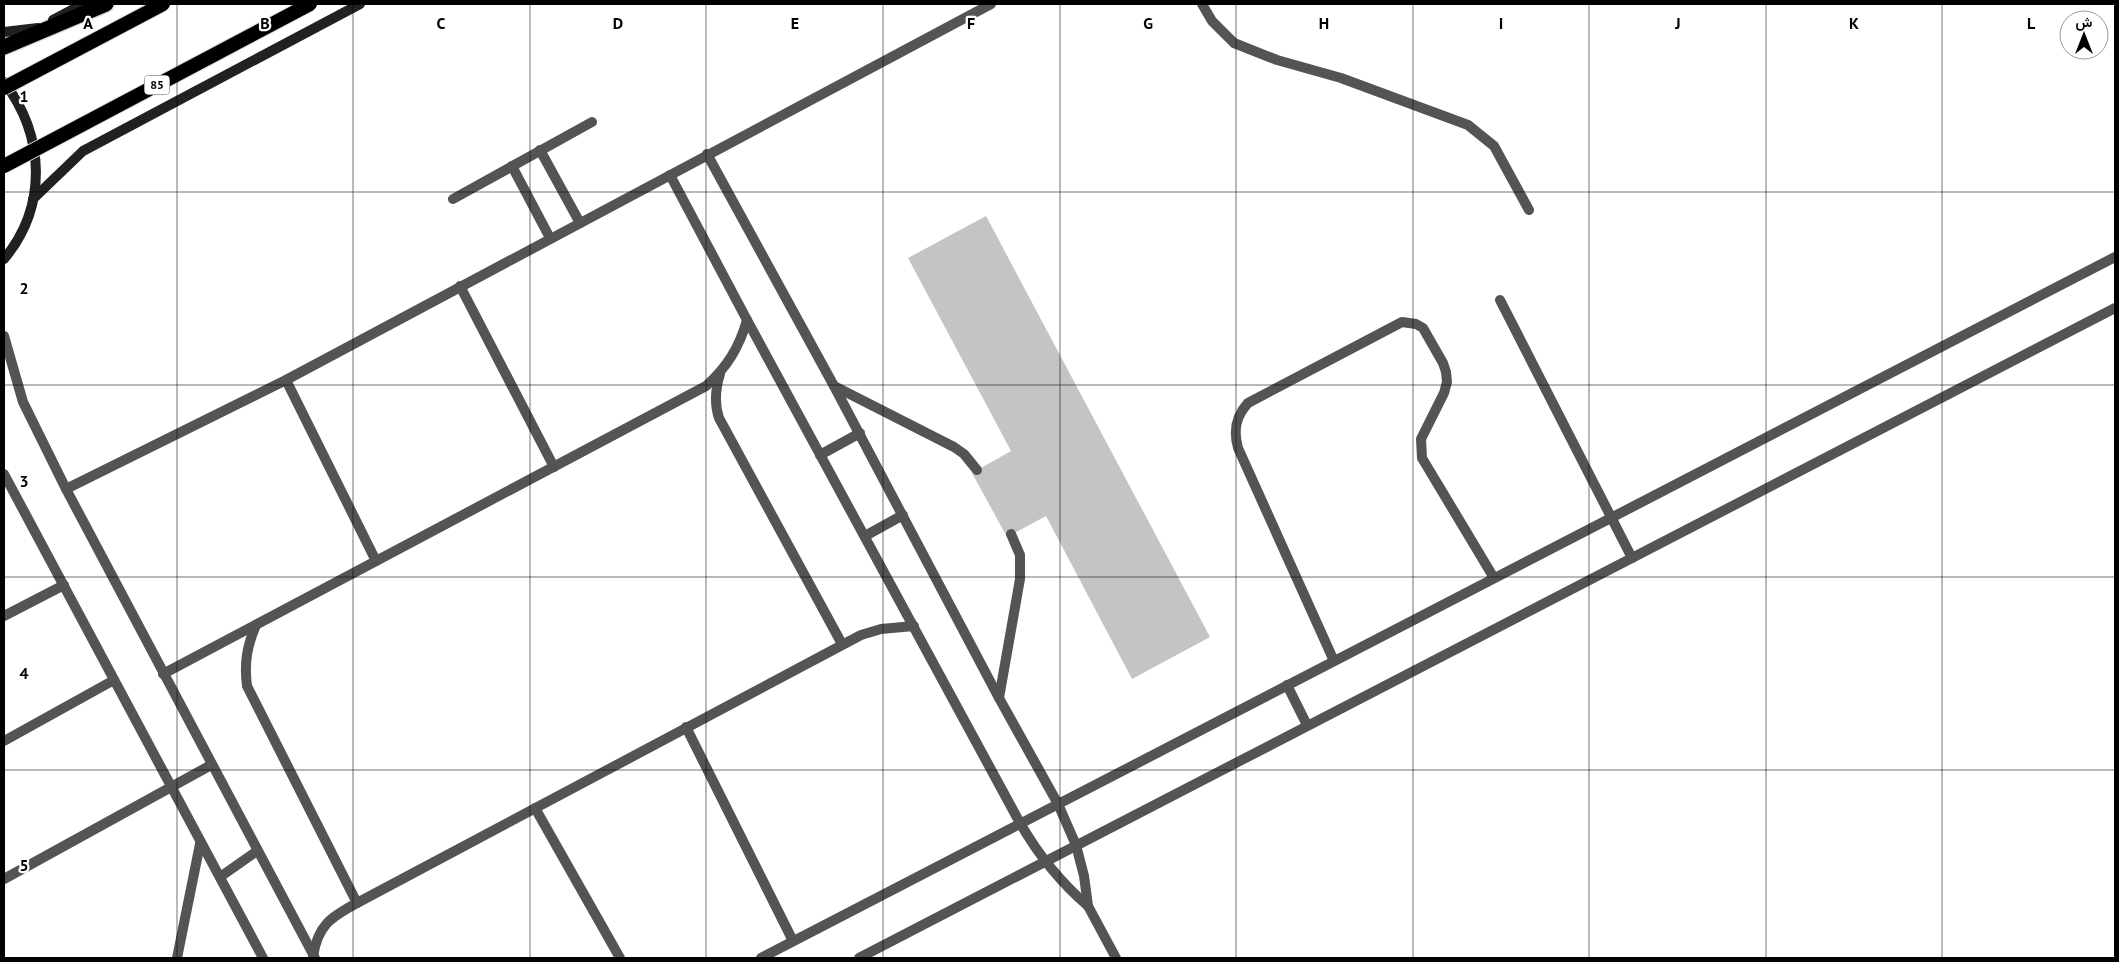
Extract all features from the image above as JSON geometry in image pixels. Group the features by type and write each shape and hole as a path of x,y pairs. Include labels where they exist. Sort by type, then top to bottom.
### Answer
{"highway":[{"path":"4,47 106,4"},
{"path":"4,88 162,4"},
{"name":"85","path":"4,166 310,4"}],"main road":[{"path":"4,32 34,29 83,4"},
{"path":"33,199 83,151 360,4"},
{"path":"4,81 15,97 27,121 34,146 36,173 33,199 25,225 4,259"}],"street":[{"path":"66,489 286,380 992,4"},
{"path":"1202,4 1212,21 1234,43 1277,60 1341,78 1468,125 1494,146 1529,210"},
{"path":"452,199 592,122"},
{"path":"540,150 580,223"},
{"path":"708,154 860,433 999,698 1058,804 1076,845 1084,876 1088,906"},
{"path":"512,166 550,238"},
{"path":"670,175 746,320 1020,824 1044,862 1088,906 1116,958"},
{"path":"761,958 2115,257"},
{"path":"460,286 554,467"},
{"path":"1500,300 1632,558"},
{"path":"859,958 2115,308"},
{"path":"163,674 706,386 720,373 733,356 742,337 746,320"},
{"path":"1334,660 1238,448 1235,429 1241,410 1248,403 1402,322 1416,324 1423,328 1443,363 1446,372 1444,393 1421,439 1422,458 1494,578"},
{"path":"4,336 23,402 66,489 314,957"},
{"path":"720,373 716,386 715,400 719,418 842,644"},
{"path":"286,380 376,561"},
{"path":"834,386 954,447 964,454 977,470"},
{"path":"820,455 860,433"},
{"path":"4,474 172,787 200,844 220,877 263,958"},
{"path":"865,536 903,515"},
{"path":"999,698 1020,579 1020,555 1011,534"},
{"path":"4,616 64,585"},
{"path":"256,625 249,642 246,660 247,686 357,903"},
{"path":"314,957 316,941 323,928 331,918 357,903 861,634 881,629 914,626"},
{"path":"4,740 114,680"},
{"path":"1286,685 1306,725"},
{"path":"686,727 794,941"},
{"path":"4,879 211,765"},
{"path":"535,808 620,958"},
{"path":"178,958 200,844"},
{"path":"220,877 257,851"}],"building":[{"path":"986,216 1210,637 1132,679 1046,516 1007,537 972,473 1011,451 908,258"}]}
